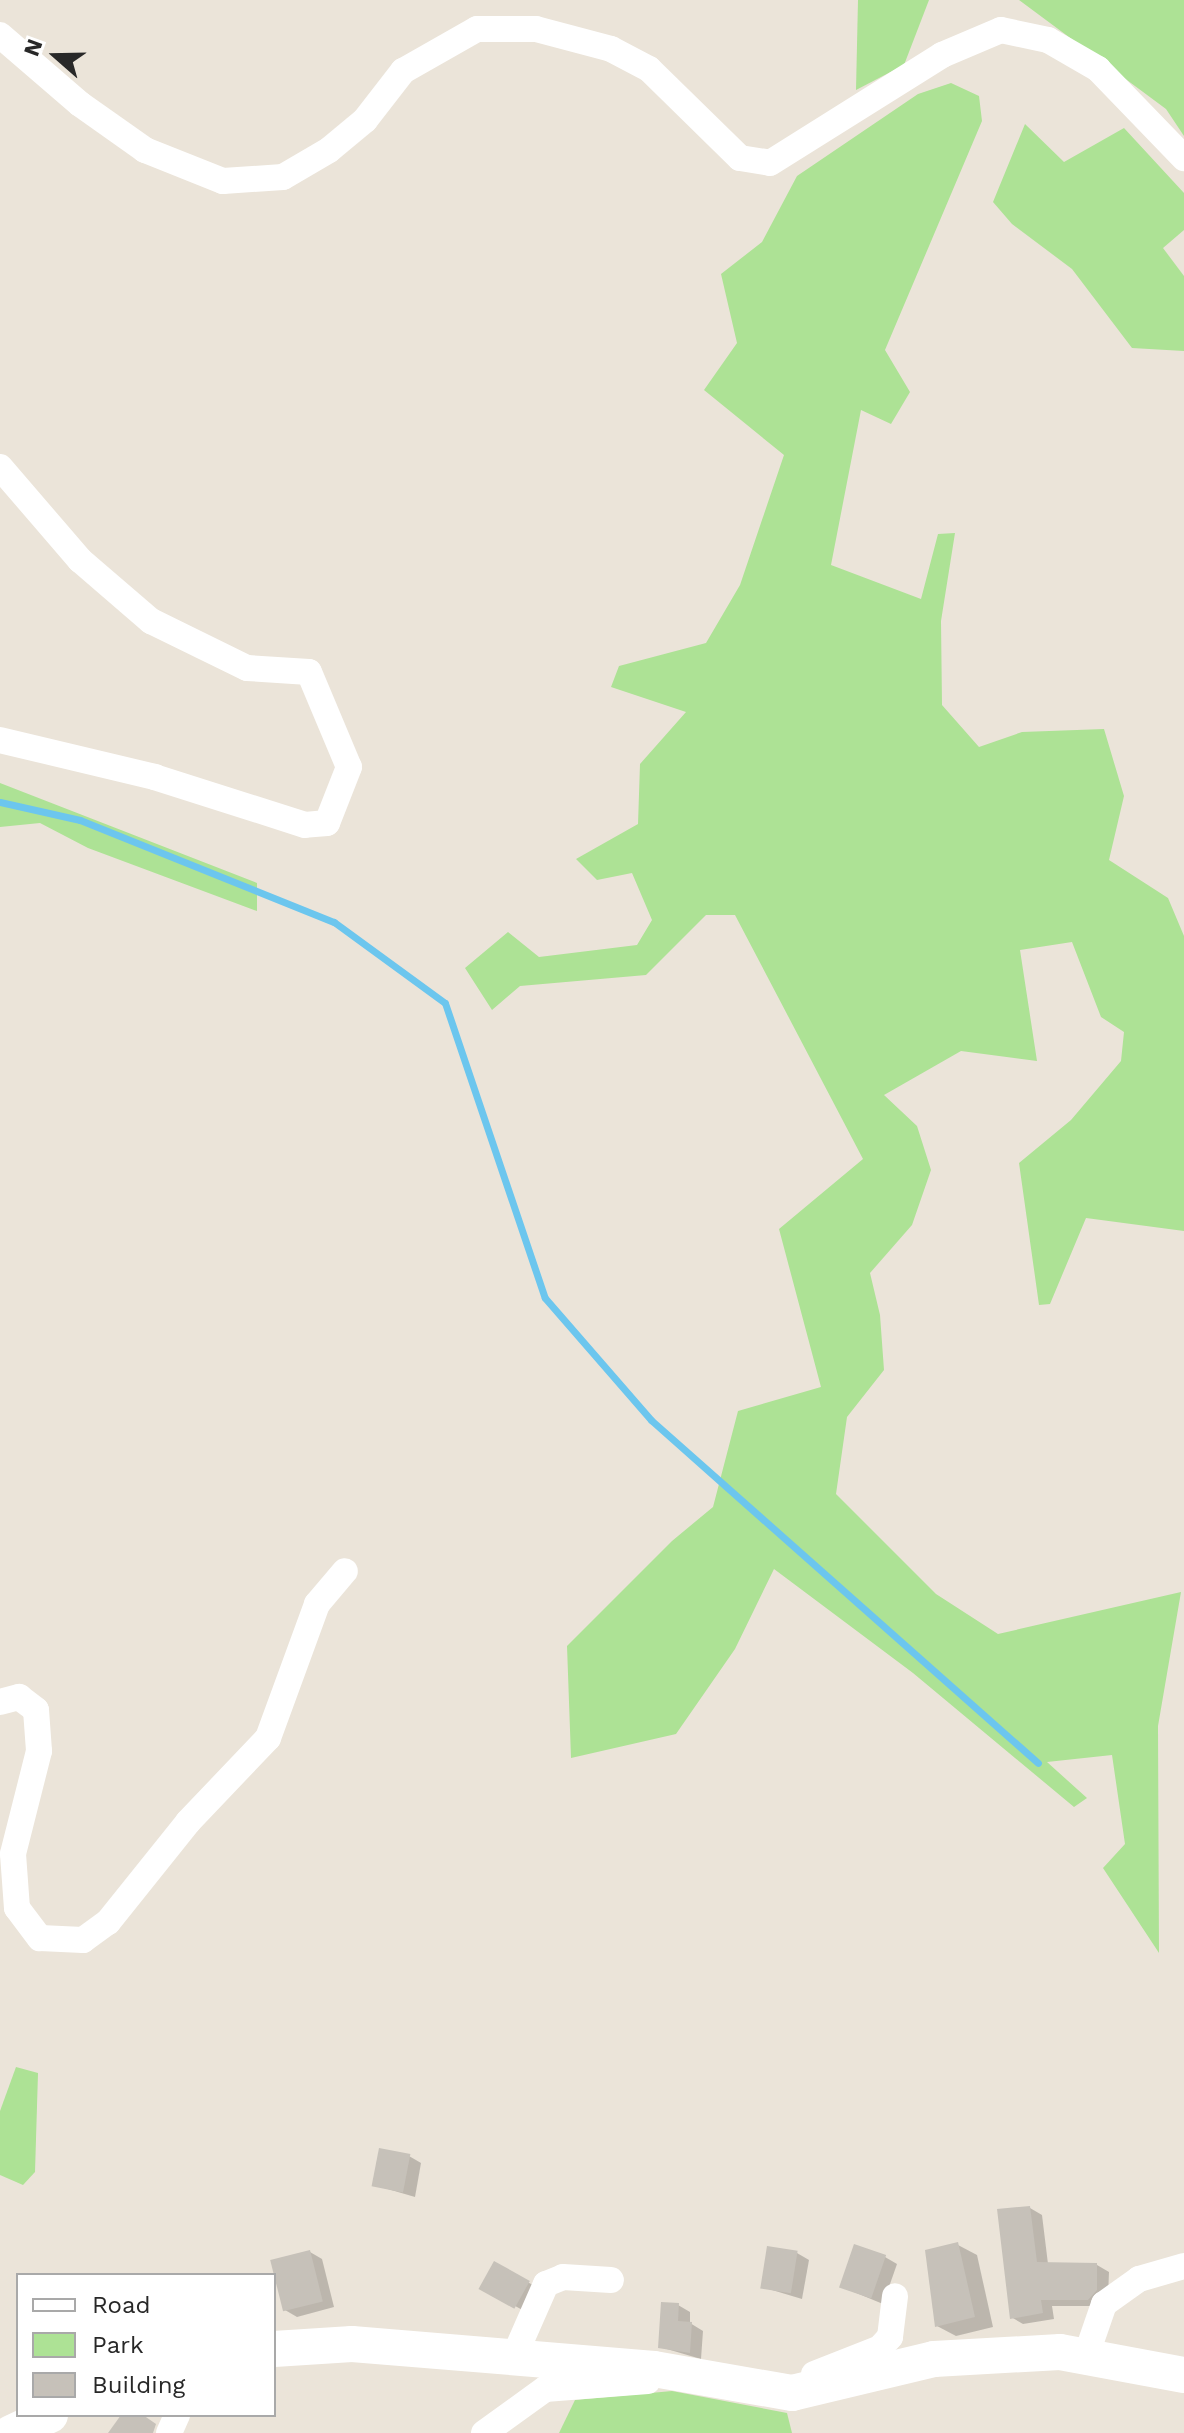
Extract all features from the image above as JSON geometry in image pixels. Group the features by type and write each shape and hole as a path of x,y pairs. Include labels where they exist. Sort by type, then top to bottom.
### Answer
{"main road":[{"path":"276,2349 352,2344 700,2377 792,2393 934,2359 1060,2352 1184,2375"},
{"path":"11,2433 46,2417"}],"street":[{"path":"0,35 80,104 145,150 223,181 283,177 329,150 365,120 403,71 477,29 536,29 611,49 649,69 740,158 770,163 942,55 1001,30 1048,40 1098,69 1184,158"},
{"path":"0,467 80,560 151,621 247,668 309,672 349,767 327,823 305,825 140,773 0,740"},
{"path":"3,1694 19,1697 36,1710 39,1751 13,1854 17,1908 40,1938 83,1940 108,1922 188,1822 268,1738 317,1604 345,1571"},
{"path":"1086,2356 1104,2304 1139,2279 1184,2266"},
{"path":"513,2359 546,2284 563,2277 611,2280"},
{"path":"774,2390 880,2348 890,2337 895,2296"},
{"path":"484,2433 545,2389 700,2377"}],"green space":[{"path":"858,0 929,0 904,65 856,90"},
{"path":"1019,0 1184,0 1184,136 1166,109"},
{"path":"951,83 979,96 982,121 885,350 910,392 891,424 861,410 831,565 921,599 938,534 955,533 941,621 942,705 979,747 1022,732 1104,729 1124,796 1109,860 1168,898 1184,936 1184,1231 1086,1218 1050,1304 1039,1305 1019,1163 1071,1120 1121,1061 1124,1032 1101,1017 1072,942 1020,950 1037,1061 961,1051 884,1095 917,1126 931,1170 912,1225 870,1273 880,1315 884,1370 847,1417 836,1494 936,1594 998,1634 1181,1592 1158,1726 1159,1953 1103,1868 1125,1844 1112,1755 1047,1762 1087,1798 1074,1807 913,1673 774,1569 735,1649 676,1734 571,1758 567,1646 672,1541 713,1507 738,1411 821,1387 779,1229 863,1159 735,915 706,915 646,975 520,986 492,1010 465,968 508,932 539,957 637,945 652,920 632,873 597,880 576,859 638,824 640,764 686,712 611,687 619,666 706,643 740,585 784,455 704,390 737,343 721,274 762,242 797,176 918,94"},
{"path":"1025,124 1064,162 1124,128 1184,193 1184,230 1163,248 1184,276 1184,351 1132,348 1072,269 1012,224 993,202"},
{"path":"0,783 257,883 257,911 88,848 40,823 0,827"},
{"path":"16,2067 38,2073 35,2172 23,2185 0,2175 0,2111"},
{"path":"672,2391 787,2413 792,2433 559,2433 575,2400"}],"building":[{"path":"379,2148 410,2154 403,2192 372,2186"},
{"path":"1030,2206 1037,2262 1097,2263 1097,2290 1088,2300 1041,2300 1043,2313 1010,2319 997,2209"},
{"path":"958,2242 975,2317 935,2327 925,2250"},
{"path":"854,2244 886,2255 871,2299 839,2287"},
{"path":"767,2246 798,2251 791,2293 760,2288"},
{"path":"310,2250 323,2301 283,2311 276,2273 270,2260"},
{"path":"494,2261 530,2281 514,2309 478,2289"},
{"path":"661,2302 679,2303 678,2321 692,2322 690,2353 658,2348"},
{"path":"120,2417 146,2417 156,2424 153,2433 108,2433"}],"waterway":[{"path":"0,802 80,820 334,922 445,1003 545,1298 651,1420 1038,1763"}]}
